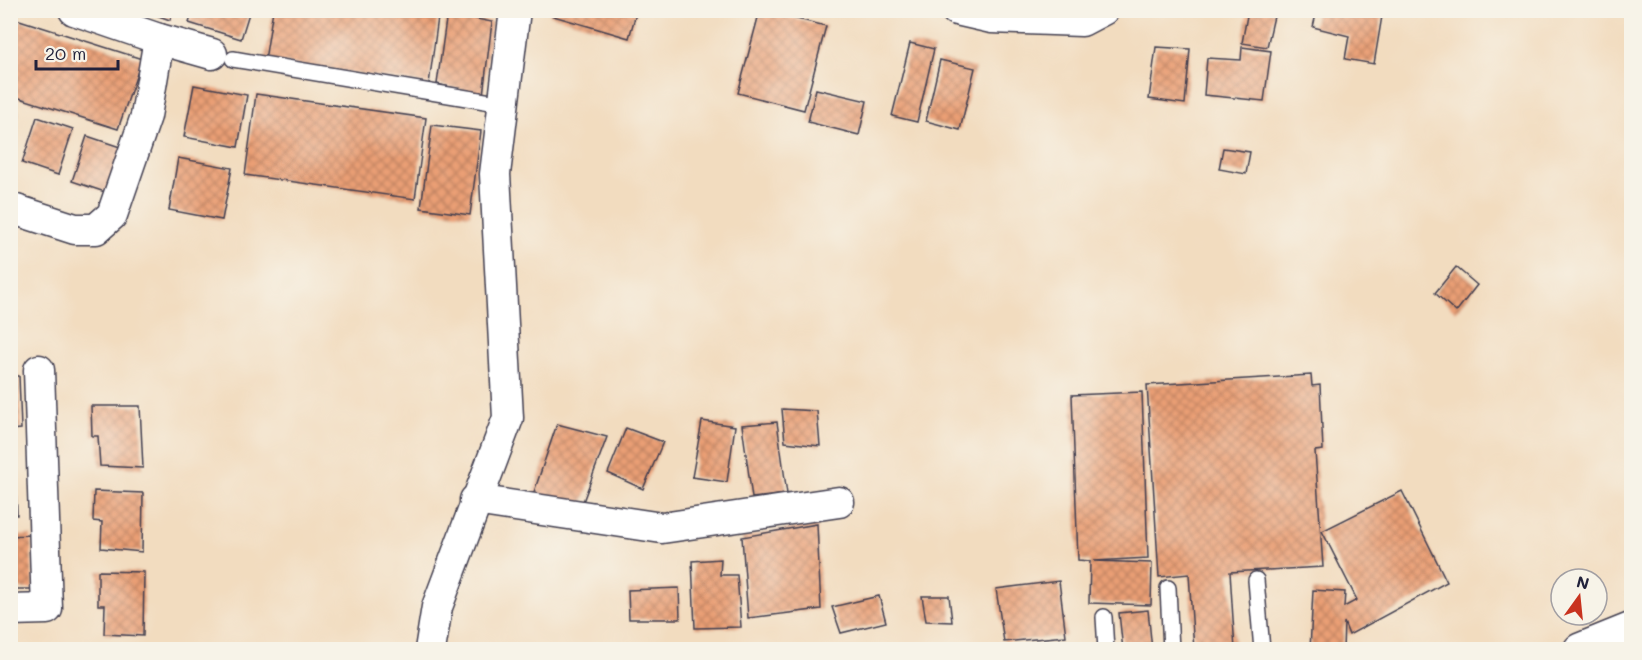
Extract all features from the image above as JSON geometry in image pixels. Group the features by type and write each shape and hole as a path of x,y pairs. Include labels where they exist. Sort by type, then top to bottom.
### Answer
{"main road":[{"path":"1580,650 1632,629"}],"street":[{"path":"74,10 159,39 222,56"},
{"path":"430,650 437,607 475,500 508,418 495,174 514,10"},
{"path":"956,10 991,18 1083,21 1103,10"},
{"path":"10,208 75,229 96,229 112,215 146,116 159,39"},
{"path":"10,610 47,609 39,370"},
{"path":"475,500 662,528 840,502"}],"lane":[{"path":"222,56 502,104"},
{"path":"1256,580 1262,650"},
{"path":"1168,588 1171,650"},
{"path":"1104,617 1106,650"}],"building":[{"path":"142,10 173,10 170,20"},
{"path":"193,10 250,10 241,39 189,23"},
{"path":"273,10 439,10 429,84 265,60"},
{"path":"551,10 637,10 629,38 550,15"},
{"path":"760,10 826,26 804,110 738,93"},
{"path":"1248,10 1275,12 1267,47 1242,43"},
{"path":"1317,10 1383,10 1374,64 1345,59 1349,36 1313,27"},
{"path":"447,13 492,22 483,95 437,84"},
{"path":"10,17 142,59 118,129 10,95"},
{"path":"910,43 934,49 917,122 892,116"},
{"path":"1156,47 1190,49 1185,104 1149,99"},
{"path":"1242,47 1271,51 1264,101 1204,95 1207,58 1241,60"},
{"path":"940,60 975,68 960,130 926,121"},
{"path":"194,85 247,95 238,147 184,137"},
{"path":"816,89 867,101 859,135 808,122"},
{"path":"256,94 426,118 415,199 245,175"},
{"path":"10,110 19,112 11,138 10,138"},
{"path":"37,117 73,129 58,175 22,163"},
{"path":"432,125 481,131 470,215 421,208"},
{"path":"87,136 123,148 108,193 72,181"},
{"path":"1223,148 1250,152 1246,174 1219,169"},
{"path":"178,158 232,168 222,220 169,210"},
{"path":"1456,267 1477,285 1456,312 1435,293"},
{"path":"1311,375 1312,386 1320,385 1323,450 1315,451 1323,567 1230,572 1235,650 1194,650 1189,574 1159,577 1147,385"},
{"path":"10,376 19,376 21,429 10,430"},
{"path":"1142,392 1148,558 1094,561 1152,563 1151,605 1089,603 1090,561 1078,560 1072,395"},
{"path":"91,406 140,406 143,468 100,466 98,436 92,436"},
{"path":"782,409 817,411 820,446 785,442"},
{"path":"702,421 735,426 727,482 692,477"},
{"path":"777,422 787,494 752,498 742,425"},
{"path":"557,424 607,437 581,507 533,495"},
{"path":"626,428 663,442 643,489 608,473"},
{"path":"10,462 15,462 17,515 10,515"},
{"path":"94,491 143,493 142,552 101,548 102,522 93,521"},
{"path":"1402,491 1447,582 1349,635 1344,622 1343,650 1310,650 1313,590 1345,592 1344,607 1357,600 1322,531"},
{"path":"817,524 821,609 748,618 742,537"},
{"path":"31,535 33,589 10,589 10,536"},
{"path":"721,559 720,575 737,575 741,627 695,628 692,561"},
{"path":"98,571 144,572 143,636 104,634 105,605 98,605"},
{"path":"1059,581 1066,636 1004,642 996,589"},
{"path":"679,588 680,619 629,619 628,590"},
{"path":"879,596 886,622 841,633 832,607"},
{"path":"922,596 949,596 952,622 926,621"},
{"path":"1148,610 1152,650 1123,650 1119,613"}]}
